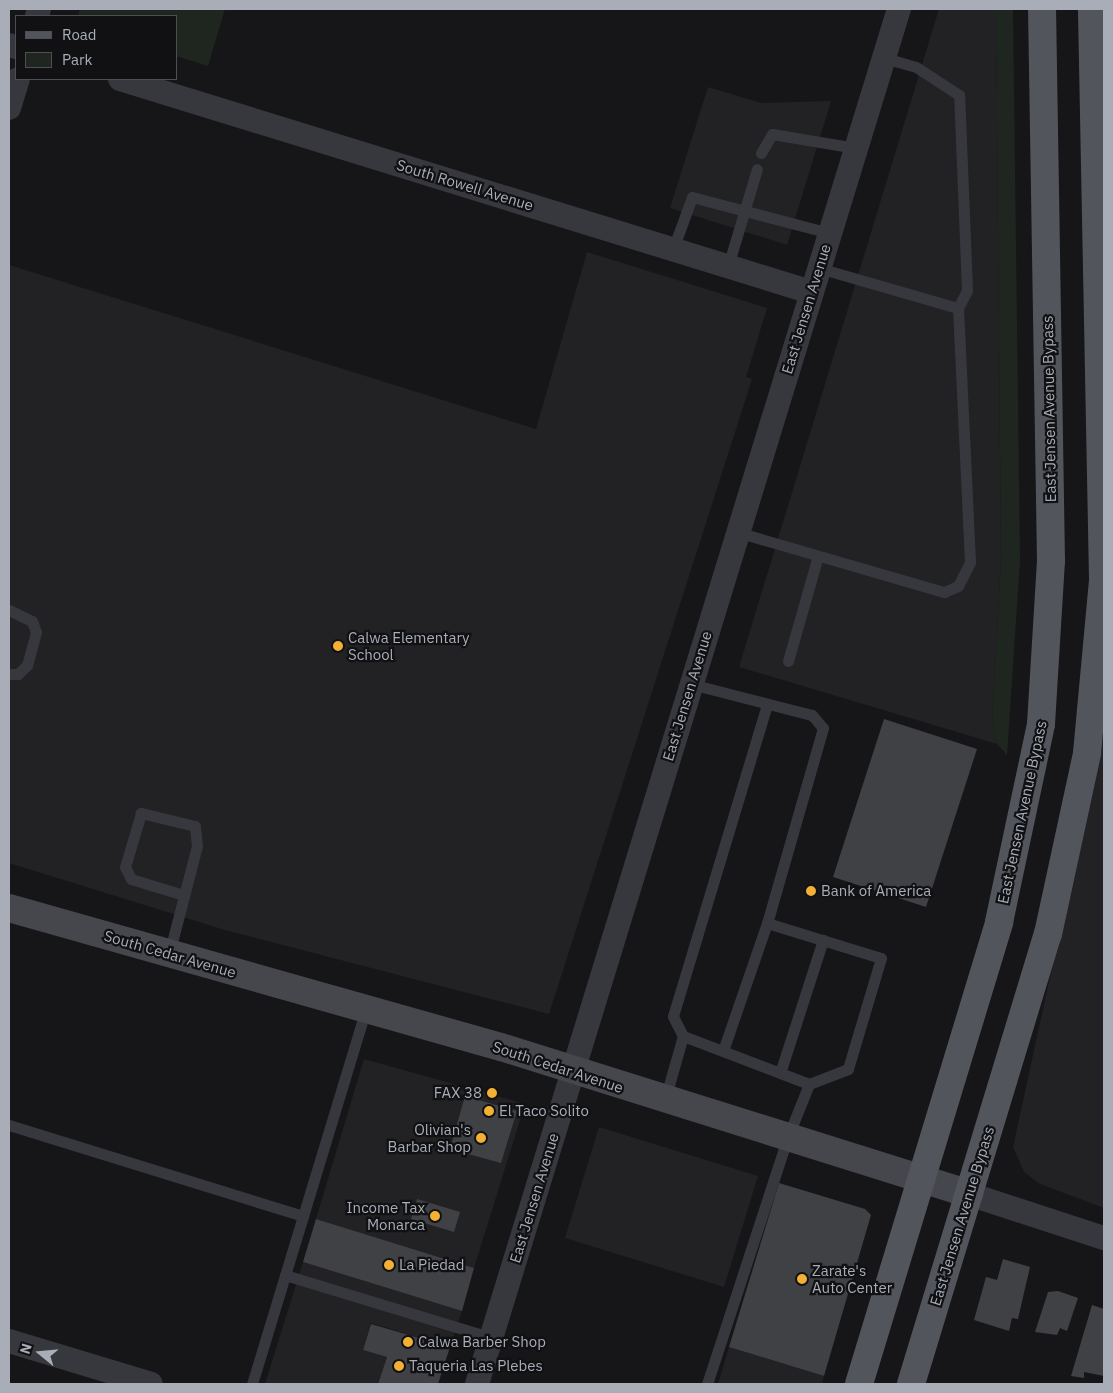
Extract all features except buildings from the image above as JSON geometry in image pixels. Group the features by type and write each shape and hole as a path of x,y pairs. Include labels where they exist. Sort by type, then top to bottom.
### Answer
{"main road":[{"name":"East Jensen Avenue Bypass","path":"859,1384 999,922 1034,774 1046,685 1050,474 1042,9"},
{"name":"East Jensen Avenue Bypass","path":"911,1384 1048,934 1071,837 1095,691 1103,579 1092,9"},
{"name":"South Cedar Avenue","path":"9,908 501,1047 571,1073 969,1194"}],"street":[{"name":"East Jensen Avenue","path":"477,1384 899,9"},
{"path":"9,108 18,80"},
{"name":"South Rowell Avenue","path":"123,80 811,292"},
{"name":"South Cedar Avenue","path":"969,1194 1104,1238"},
{"path":"9,1341 151,1384"}],"lane":[{"path":"737,532 944,592 958,586 970,562 958,308 967,290 959,95 916,67 884,58"},
{"path":"761,153 772,134 856,148"},
{"path":"728,266 757,169"},
{"path":"673,249 692,197 829,233"},
{"path":"819,268 958,308"},
{"path":"788,661 818,556"},
{"path":"9,610 32,621 36,632 27,665 18,674 9,674"},
{"path":"691,684 812,715 823,728 767,923 723,1051"},
{"path":"664,1101 683,1036 673,1016 767,705"},
{"path":"169,954 197,846 195,826 141,812 125,867 131,879 184,895"},
{"path":"683,1036 809,1084 848,1069 881,958 767,923"},
{"path":"780,1073 823,940"},
{"path":"252,1384 366,1009"},
{"path":"707,1384 787,1138 809,1084"},
{"path":"9,1125 303,1216"},
{"path":"285,1275 492,1338"}],"shaded area":[{"path":"939,9 996,9 1001,560 992,720 997,744 739,667"},
{"path":"708,87 761,103 831,101 787,245 670,208"},
{"name":"Calwa Elementary School","path":"587,252 767,308 746,377 752,379 549,1014 225,930 9,863 9,265 536,429"},
{"path":"1104,729 1104,1208 1040,1184 1024,1172 1013,1147"},
{"path":"364,1059 525,1104 474,1268 316,1219"},
{"path":"599,1127 758,1176 724,1287 565,1238"},
{"path":"303,1262 462,1311 450,1347 371,1323 363,1350 387,1357 378,1384 265,1384"},
{"path":"729,1347 824,1376 822,1384 718,1384"}],"green space":[{"path":"80,9 225,9 208,66 178,57 178,15 78,15"},
{"path":"996,9 1013,9 1020,560 1007,755 997,744 992,720 1001,560"}],"place":[{"name":"Calwa Elementary School","path":"338,646"},
{"name":"Bank of America","path":"811,891"},
{"name":"FAX 38","path":"492,1093"},
{"name":"El Taco Solito","path":"489,1111"},
{"name":"Olivian's Barbar Shop","path":"481,1138"},
{"name":"Income Tax Monarca","path":"435,1216"},
{"name":"La Piedad","path":"389,1265"},
{"name":"Zarate's Auto Center","path":"802,1279"},
{"name":"Calwa Barber Shop","path":"408,1342"},
{"name":"Taqueria Las Plebes","path":"399,1366"}]}
